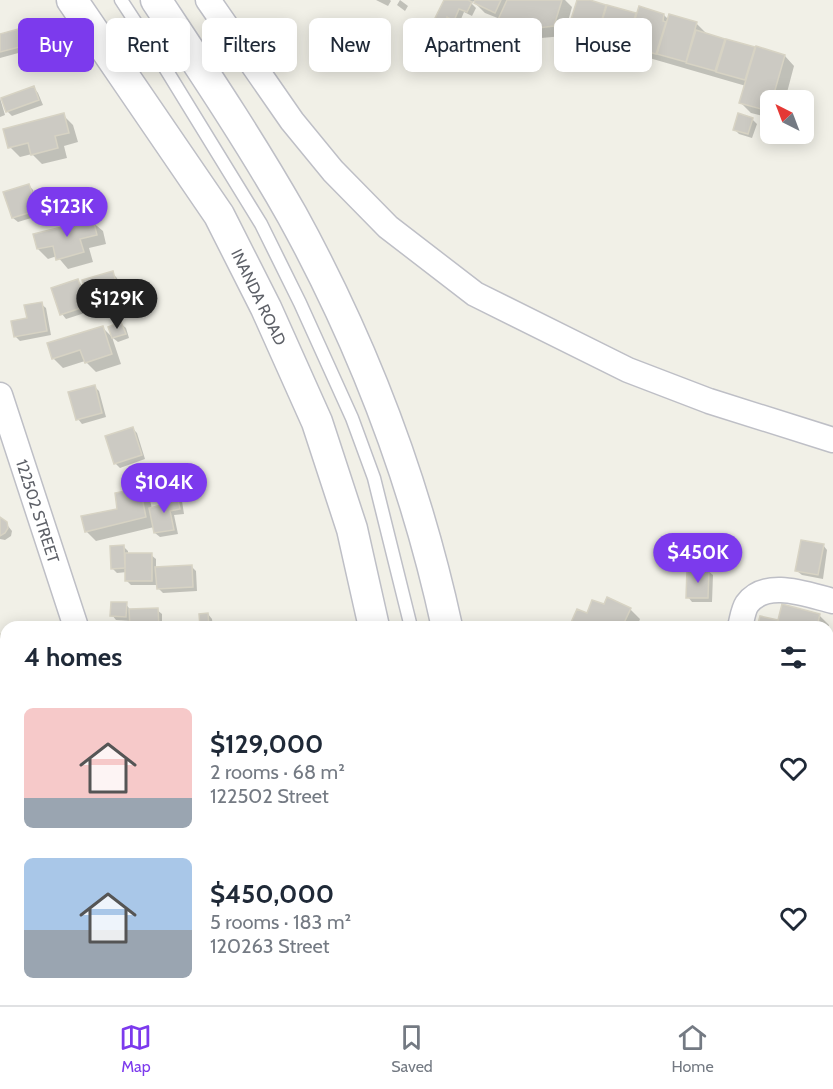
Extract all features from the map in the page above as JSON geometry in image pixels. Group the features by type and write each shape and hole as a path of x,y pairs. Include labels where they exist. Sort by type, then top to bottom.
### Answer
{"street":[{"name":"INANDA ROAD","path":"72,0 219,215 266,308 317,422 352,528 373,621"},
{"path":"156,0 218,93 292,216 346,322 387,423 417,508 445,621"},
{"path":"208,0 292,121 333,171 388,227 475,294 628,370 709,401 833,440"},
{"name":"122502 STREET","path":"0,395 7,439 38,516 74,621"},
{"path":"742,621 747,605 759,595 774,590 797,592 833,601"}],"lane":[{"path":"121,0 255,215 300,303 352,417 374,478 410,621"}],"building":[{"path":"444,0 472,2 467,12 459,9 455,18 435,18"},
{"path":"475,0 501,0 495,13 474,3"},
{"path":"507,0 562,0 556,18 554,18 554,26 542,28 542,18 499,18"},
{"path":"577,0 590,0 606,5 602,18 571,18"},
{"path":"607,5 636,13 634,18 603,18"},
{"path":"639,6 664,14 663,21 666,22 656,54 652,53 652,18 635,18"},
{"path":"669,14 697,22 686,62 657,54"},
{"path":"18,29 18,47 0,52 0,34"},
{"path":"696,30 725,39 715,71 686,63"},
{"path":"726,39 755,47 745,80 716,72"},
{"path":"756,46 785,55 775,90 760,90 760,109 739,103"},
{"path":"34,86 39,100 6,112 1,98"},
{"path":"64,113 69,133 55,136 58,148 31,155 28,143 8,148 3,129"},
{"path":"738,113 753,118 748,134 733,130"},
{"path":"29,184 38,210 12,218 3,192"},
{"path":"85,214 87,221 93,219 97,235 80,239 84,252 56,260 53,246 37,249 33,234 74,224 72,218"},
{"path":"113,271 120,297 89,306 82,280"},
{"path":"78,279 87,306 60,315 51,288"},
{"path":"42,302 47,331 14,337 11,321 27,318 24,305"},
{"path":"121,322 126,334 112,338 108,327"},
{"path":"103,326 112,354 85,363 80,350 52,359 47,343"},
{"path":"95,385 102,413 76,420 68,392"},
{"path":"133,427 142,455 114,464 105,436"},
{"path":"140,488 146,517 85,532 81,516 117,509 115,493"},
{"path":"177,495 180,509 170,511 174,530 154,533 149,508 162,505 161,498"},
{"path":"0,517 7,522 8,528 0,536"},
{"path":"801,540 824,544 818,575 795,571"},
{"path":"124,545 125,568 111,569 110,546"},
{"path":"125,553 152,553 152,581 125,581"},
{"path":"192,565 193,587 157,589 155,567"},
{"path":"687,569 709,569 708,598 686,598"},
{"path":"607,597 631,608 625,621 572,621 577,609 587,613 592,600 604,604"},
{"path":"111,602 127,602 126,617 110,616"},
{"path":"782,604 820,614 818,621 759,621 760,616 778,620"},
{"path":"158,608 159,621 130,621 129,609"},
{"path":"208,613 209,621 200,621 199,614"}]}
